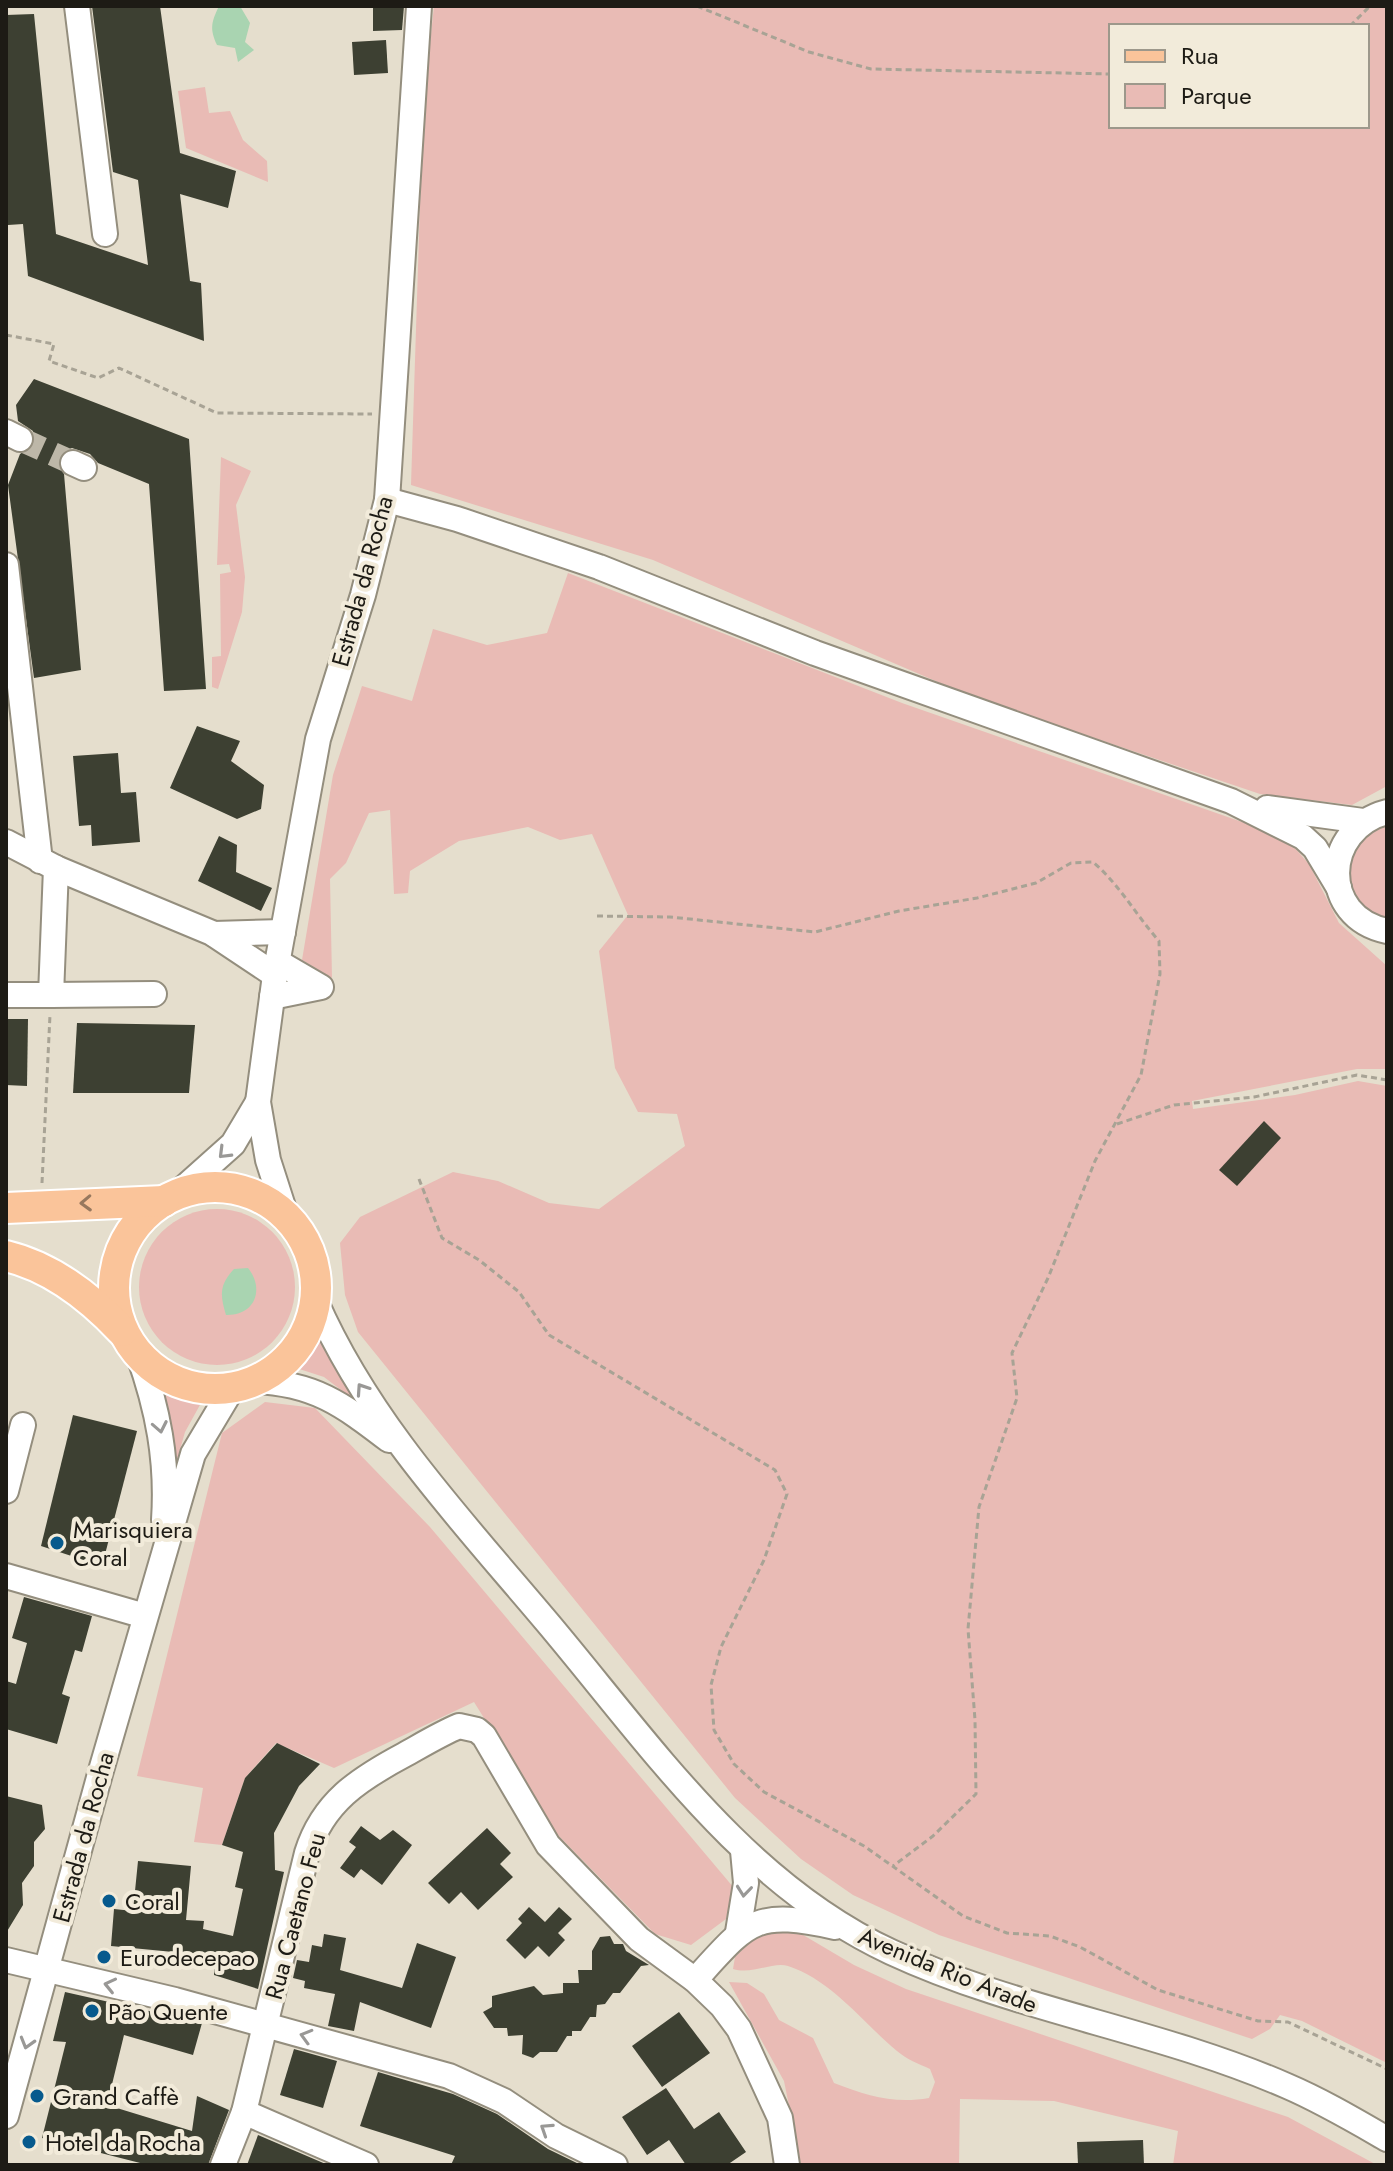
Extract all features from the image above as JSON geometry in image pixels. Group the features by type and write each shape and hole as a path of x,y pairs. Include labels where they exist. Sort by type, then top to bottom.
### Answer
{"main road":[{"path":"6,1208 171,1198 219,1187 240,1190 260,1197 286,1216 304,1240 313,1260 316,1302 310,1322 295,1349 272,1371 243,1384 212,1389 171,1378 132,1344 101,1309 72,1286 24,1260 6,1256"},
{"path":"132,1344 115,1298 118,1260 135,1226 171,1198"}],"street":[{"path":"77,6 105,234"},
{"name":"Estrada da Rocha","path":"286,1216 268,1160 258,1102 275,978 318,739 363,595 387,500 419,6"},
{"path":"387,500 457,519 599,567 815,653 1231,801 1303,837 1315,848 1360,919 1387,931"},
{"path":"6,565 48,864 51,995"},
{"path":"1231,801 1302,815 1378,814"},
{"path":"1339,888 1340,851 1378,814"},
{"path":"6,842 48,864 212,933 275,978"},
{"path":"212,933 283,932"},
{"path":"6,995 154,994"},
{"name":"Estrada da Rocha","path":"171,1198 233,1144 258,1102"},
{"path":"316,1302 343,1360 406,1453"},
{"name":"Estrada da Rocha","path":"132,1344 151,1390 165,1453 161,1558"},
{"path":"243,1384 299,1385 323,1394 406,1453"},
{"name":"Estrada da Rocha","path":"6,2116 161,1558 193,1454 243,1384"},
{"path":"6,1491 23,1425"},
{"name":"Avenida Rio Arade","path":"406,1453 743,1851 847,1930 894,1953 1001,1995 1285,2085 1387,2139"},
{"path":"6,1576 145,1616"},
{"name":"Rua Caetano Feu","path":"223,2165 244,2112 307,1853 319,1821 329,1807 363,1777 459,1726 477,1730 484,1736 548,1845 639,1939 695,1980 739,2029 769,2088 780,2118 787,2165"},
{"path":"738,1932 746,1883 743,1851"},
{"path":"695,1980 738,1932 763,1920 788,1917 847,1930"},
{"path":"6,1960 267,2025 449,2076 504,2101 556,2136 615,2165"},
{"path":"244,2112 366,2165"}],"path":[{"path":"697,6 809,52 871,69 1109,74"},
{"path":"1352,24 1370,6"},
{"path":"6,335 54,344 49,361 98,378 119,368 217,413 394,414"},
{"path":"597,916 670,917 815,932 899,911 977,898 1036,883 1071,863 1093,862 1110,876 1135,915 1159,941 1160,974 1141,1075 1095,1161 1048,1278 1012,1353 1017,1398 979,1507 968,1629 975,1720 976,1794 933,1836 893,1866"},
{"path":"40,1205 51,995"},
{"path":"1117,1124 1174,1105 1254,1097 1357,1075 1387,1080"},
{"path":"419,1179 442,1238 479,1260 519,1292 549,1335 775,1470 787,1494 764,1560 721,1647 711,1685 714,1730 734,1764 764,1792 893,1866 963,1916 1007,1933 1050,1936 1080,1947 1158,1990 1258,2021 1288,2022 1387,2069"}],"green space":[{"path":"434,6 1387,6 1387,786 1352,805 1260,794 973,697 653,560 411,485 423,111"},
{"path":"205,87 209,113 230,111 243,140 267,161 268,182 186,148 178,91"},
{"path":"221,457 251,471 236,505 245,577 242,612 218,689 212,687 212,657 221,656 220,574 231,572 229,564 217,565"},
{"path":"568,573 902,703 1285,837 1309,864 1339,923 1387,966 1387,1069 1357,1069 1192,1101 1193,1109 1295,1095 1358,1081 1387,1086 1387,2063 1302,2021 1280,2015 1270,2029 1252,2039 939,1935 853,1895 801,1859 735,1798 358,1332 345,1295 340,1243 360,1217 453,1172 498,1181 549,1203 599,1209 685,1146 677,1114 638,1112 615,1068 599,951 628,915 592,834 560,840 528,827 459,841 410,871 408,893 394,894 390,810 369,813 346,863 330,879 332,978 302,960 333,775 362,686 412,701 433,629 487,645 547,633"},
{"path":"1387,826 1387,921 1360,905 1348,882 1348,870 1357,848 1365,839"},
{"path":"217,1209 247,1215 272,1232 289,1257 295,1287 289,1317 272,1342 247,1359 217,1365 187,1359 162,1342 145,1317 139,1287 145,1257 162,1232 187,1215"},
{"path":"316,1326 362,1406 324,1377 287,1365"},
{"path":"158,1383 206,1394 185,1432 175,1467"},
{"path":"265,1402 315,1408 430,1527 734,1888 726,1919 691,1945 655,1934 555,1832 474,1702 334,1768 276,1743 245,1778 222,1845 194,1842 203,1788 137,1776 222,1433"},
{"path":"793,1929 854,1965 906,1989 1288,2117 1377,2165 1173,2165 1178,2131 1054,2101 960,2099 959,2165 801,2165 784,2081 729,1982 747,1983 764,1994 779,2020 813,2038 834,2083 869,2095 904,2100 929,2098 935,2082 930,2069 901,2054 833,1992 804,1973 782,1965 733,1969 735,1957 761,1931"}],"shaded area":[{"path":"219,6 240,6 250,23 245,42 254,50 238,62 235,48 217,45 213,34 212,25"},
{"path":"248,1268 256,1284 254,1300 244,1311 226,1315 223,1285 234,1269"}],"building":[{"path":"92,6 160,6 180,153 236,171 228,208 180,194 190,281 201,283 204,341 28,276 23,224 8,225 6,15 34,14 56,234 148,265 138,180 113,172"},
{"path":"373,6 404,6 402,30 373,31"},
{"path":"386,40 388,73 354,75 352,42"},
{"path":"34,379 189,439 206,689 164,691 149,484 98,463 90,454 72,448 64,451 58,464 64,474 81,670 34,678 8,485 20,454 34,445 33,431 18,421 16,405"},
{"path":"197,726 240,741 231,761 264,785 261,809 237,819 170,788"},
{"path":"118,753 121,793 136,792 140,842 92,846 91,825 79,826 73,756"},
{"path":"219,836 237,845 236,872 272,888 261,911 198,881"},
{"path":"6,1019 28,1019 27,1086 6,1085"},
{"path":"77,1023 195,1025 189,1093 73,1093"},
{"path":"1264,1121 1281,1138 1237,1186 1219,1170"},
{"path":"73,1415 137,1431 102,1566 41,1546"},
{"path":"24,1597 92,1616 82,1652 75,1650 62,1694 70,1697 57,1744 6,1729 6,1681 16,1684 27,1643 12,1638"},
{"path":"277,1743 320,1764 299,1786 274,1833 275,1870 284,1872 258,1989 214,1975 215,1956 111,1946 114,1909 133,1911 138,1861 191,1866 186,1920 204,1921 203,1929 233,1936 243,1889 235,1887 243,1852 222,1845 245,1778"},
{"path":"6,1796 42,1805 45,1829 34,1842 34,1866 22,1883 23,1905 6,1933"},
{"path":"361,1826 380,1840 393,1830 412,1845 382,1885 361,1869 354,1878 340,1868 356,1847 349,1842"},
{"path":"487,1828 511,1853 500,1864 513,1877 478,1910 461,1892 449,1904 428,1883"},
{"path":"529,1907 545,1922 559,1907 572,1919 558,1933 565,1940 549,1957 538,1946 525,1959 506,1940 522,1923 518,1919"},
{"path":"324,1934 346,1938 340,1970 402,1988 417,1943 456,1957 431,2028 360,2002 354,2031 328,2026 335,1994 304,1988 305,1981 293,1978 297,1960 309,1962 312,1945 322,1947"},
{"path":"610,1936 614,1944 623,1944 626,1951 649,1965 641,1966 620,1993 613,1993 605,2004 597,2005 596,2017 590,2017 581,2031 572,2031 572,2036 567,2036 557,2052 540,2052 533,2058 522,2054 523,2035 508,2036 507,2028 494,2028 483,2012 492,2007 492,1996 534,1986 543,1995 563,1993 563,1983 579,1983 578,1970 592,1970 592,1951 600,1937"},
{"path":"65,1992 202,2023 193,2055 124,2035 107,2105 192,2131 197,2096 229,2110 208,2165 148,2165 42,2138 66,2042 53,2041"},
{"path":"679,2012 710,2053 662,2087 632,2046"},
{"path":"294,2049 337,2061 323,2108 280,2095"},
{"path":"378,2072 453,2094 497,2114 548,2149 581,2165 451,2165 455,2156 360,2126"},
{"path":"666,2088 694,2129 719,2112 746,2152 727,2165 686,2165 669,2140 647,2155 622,2117"},
{"path":"258,2135 328,2165 247,2165"},
{"path":"1143,2140 1144,2165 1078,2165 1077,2142"}],"tunnel":[{"path":"20,439 73,463"}],"place":[{"name":"Marisquiera Coral","path":"57,1543"},
{"name":"Coral","path":"109,1901"},
{"name":"Eurodecepao","path":"104,1957"},
{"name":"Pão Quente","path":"92,2011"},
{"name":"Grand Caffè","path":"37,2096"},
{"name":"Hotel da Rocha","path":"29,2142"}]}
